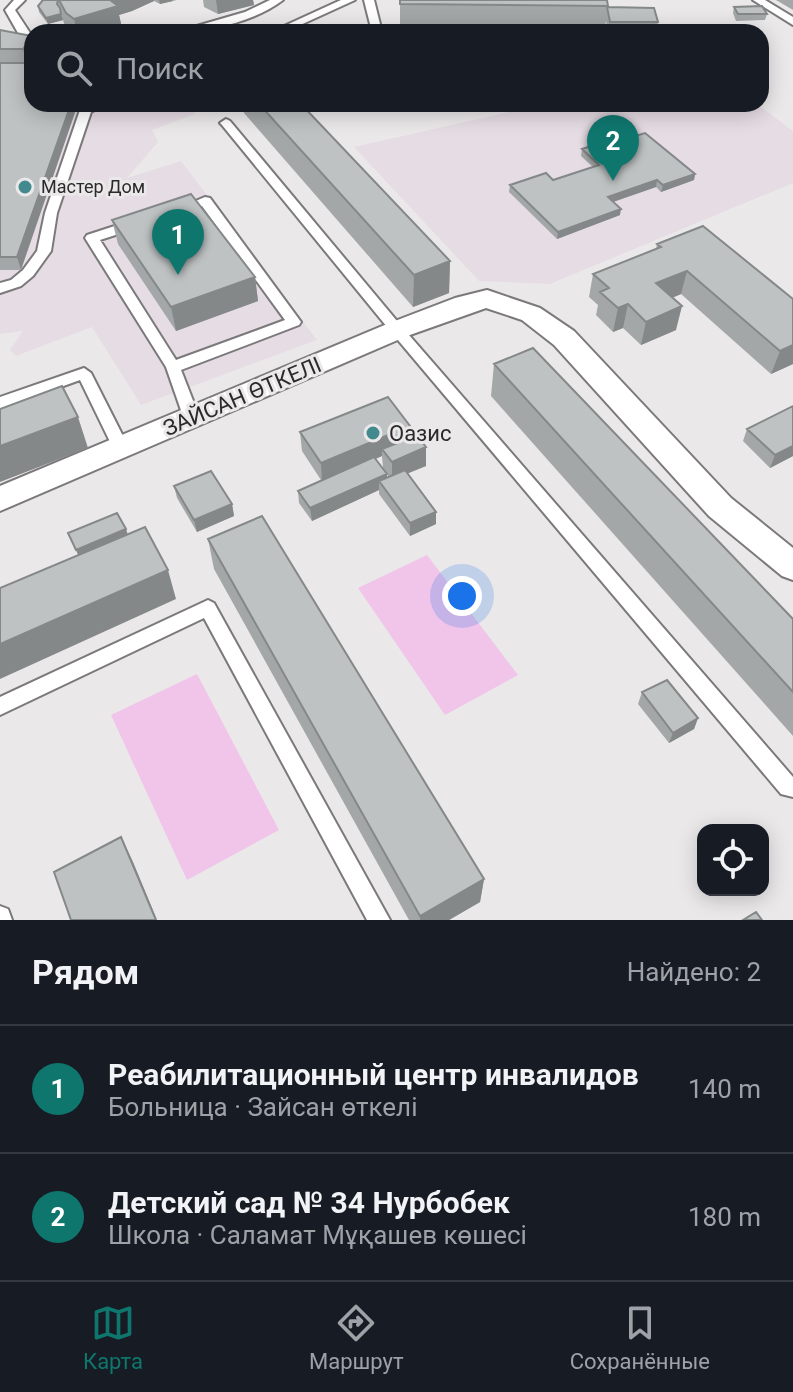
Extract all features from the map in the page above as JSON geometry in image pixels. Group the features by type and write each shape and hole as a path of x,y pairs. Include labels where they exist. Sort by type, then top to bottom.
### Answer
{"street":[{"name":"ЗАЙСАН ӨТКЕЛІ","path":"0,499 397,330 464,304 487,299 531,314 564,338 720,507 793,567"}],"lane":[{"path":"20,0 10,10 24,34"},
{"path":"211,24 249,14 278,0"},
{"path":"294,24 350,0"},
{"path":"369,0 375,24"},
{"path":"758,0 793,22"},
{"path":"0,288 16,283 44,251 51,213 85,112"},
{"path":"226,123 397,330 788,787 793,787"},
{"path":"173,367 294,322 205,201 92,238 173,367 191,416"},
{"path":"0,403 84,373 121,448"},
{"path":"0,706 208,608 379,920"}],"shaded area":[{"path":"0,39 24,46 24,112 193,112 195,114 152,130 158,142 127,178 181,161 317,340 141,405 92,327 16,356 10,350 23,331 0,334"},
{"path":"509,112 768,112 793,131 793,183 550,284 479,281 354,147"},
{"path":"427,555 518,675 445,715 358,588"},
{"path":"197,674 279,830 187,880 111,715"}],"building":[{"path":"43,0 58,0 61,14 46,18 38,6"},
{"path":"59,0 110,0 118,6 74,19 66,13"},
{"path":"400,0 607,0 608,6 400,4"},
{"path":"762,6 767,14 738,14 734,7"},
{"path":"607,7 654,8 658,22 610,22"},
{"path":"0,30 24,34 23,49 0,49"},
{"name":"Мастер Дом","path":"0,63 24,63 24,112 68,112 17,257 0,257"},
{"path":"266,112 309,112 450,261 414,275"},
{"path":"645,133 695,174 663,185 657,180 608,197 621,209 558,232 510,185 546,173 553,180 599,165 582,149 625,135 629,138"},
{"path":"191,194 255,277 171,307 112,220"},
{"path":"703,226 793,299 793,345 780,351 687,271 656,283 682,306 646,322 628,304 618,308 600,292 609,288 593,274 661,247 657,244"},
{"path":"533,348 793,619 793,692 494,364"},
{"path":"62,386 78,417 0,446 0,409"},
{"path":"388,397 426,447 392,462 382,449 400,442 393,433 321,463 300,432"},
{"path":"793,406 793,446 775,455 747,429"},
{"path":"374,457 387,474 310,508 298,491"},
{"path":"405,470 436,512 410,523 379,481"},
{"path":"211,471 232,504 194,520 174,486"},
{"path":"117,513 126,529 76,550 68,533"},
{"path":"262,516 484,879 420,916 208,539"},
{"path":"145,527 168,570 0,644 0,588"},
{"path":"667,680 698,718 673,733 642,692"},
{"path":"121,837 156,920 71,920 54,872"},
{"path":"756,912 762,920 743,920"}],"place":[{"name":"Детский сад № 34 Нурбобек","path":"613,181"},
{"name":"Мастер Дом","path":"25,187"},
{"name":"Реабилитационный центр инвалидов","path":"178,275"},
{"name":"Оазис","path":"373,433"}]}
